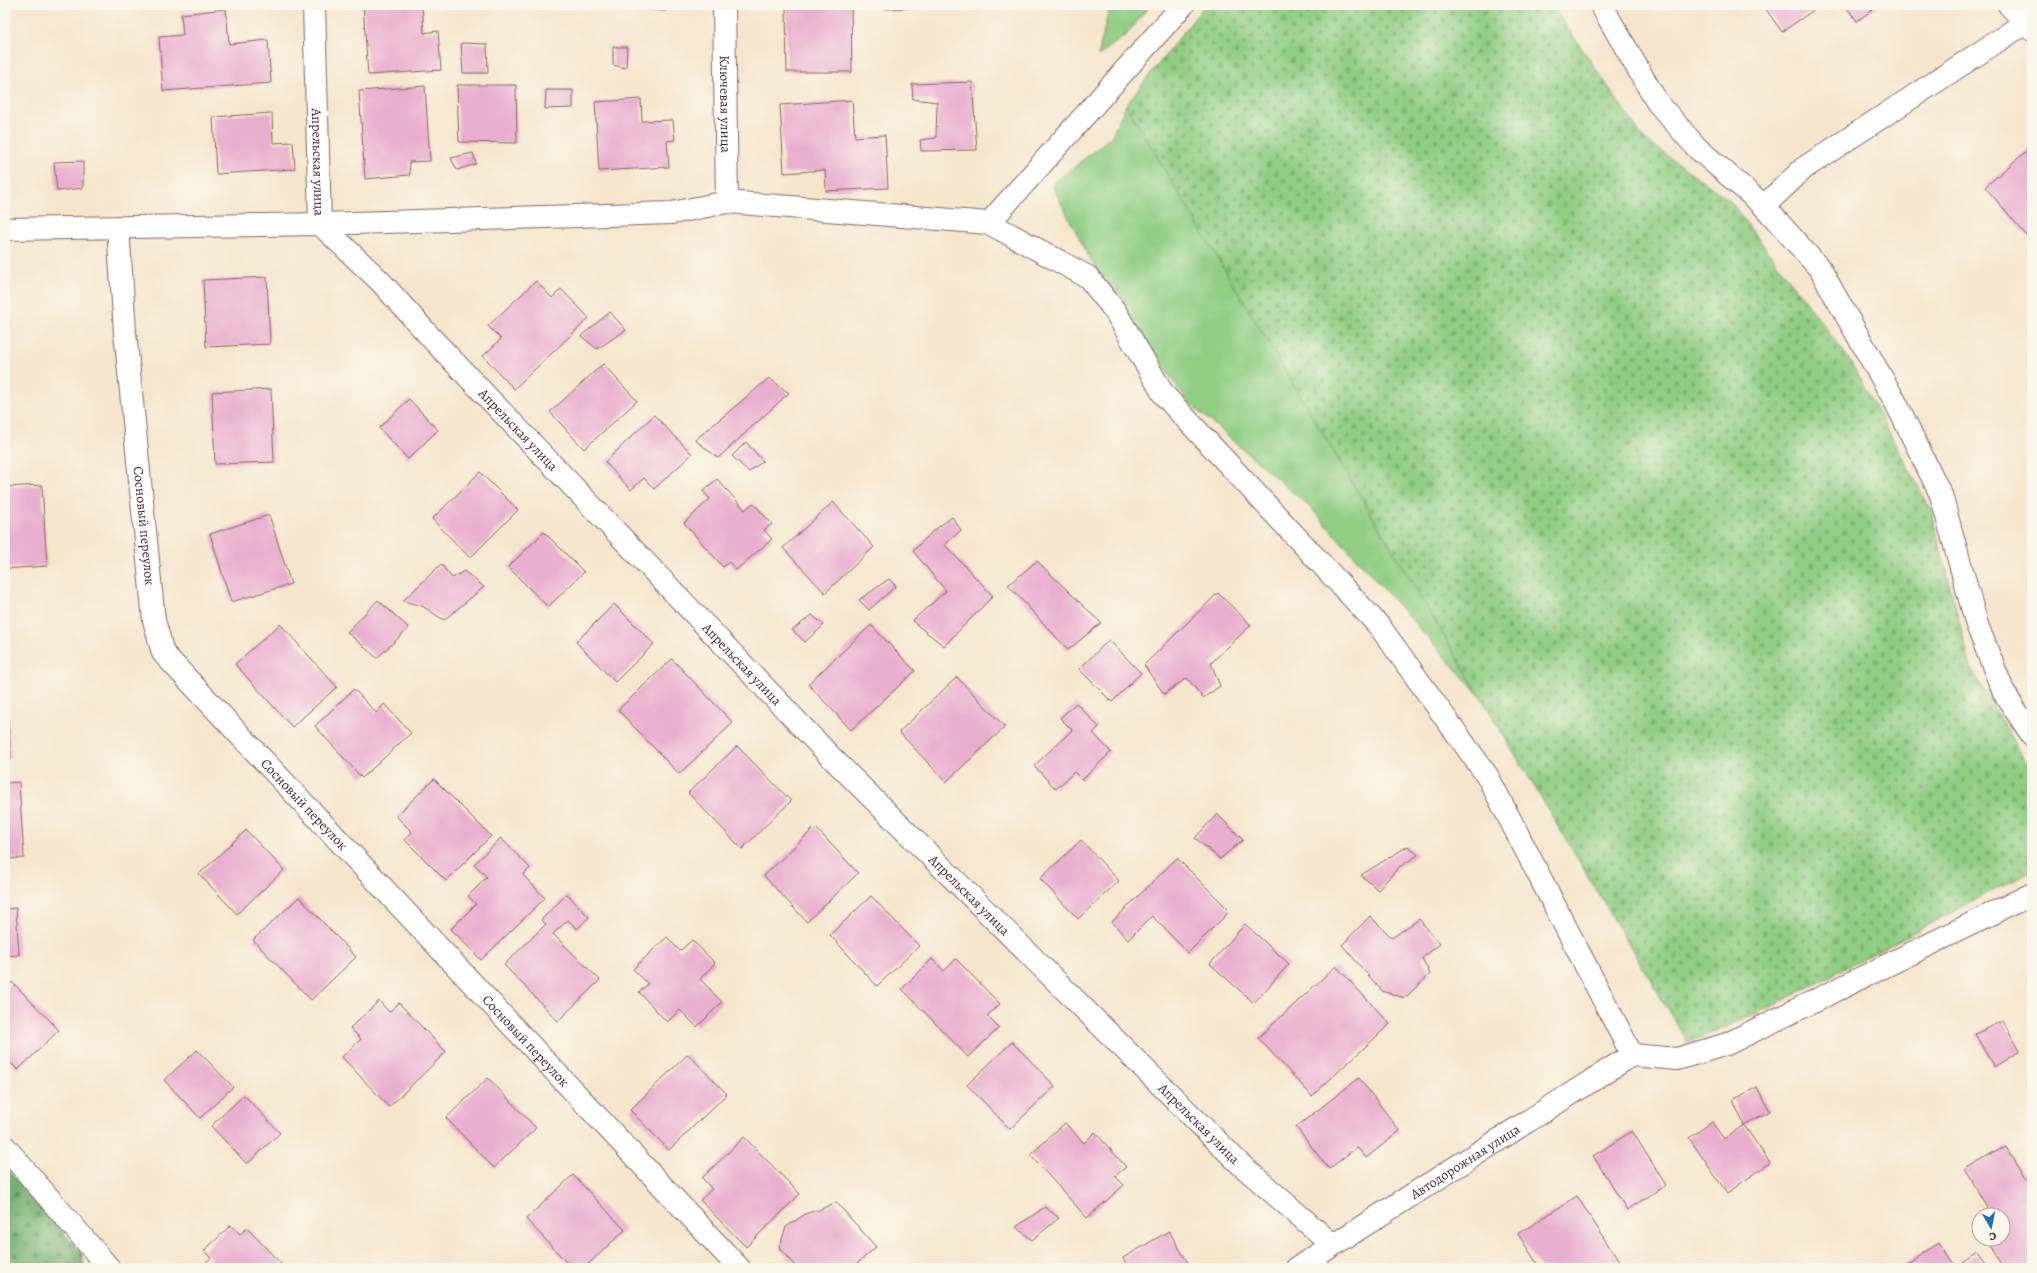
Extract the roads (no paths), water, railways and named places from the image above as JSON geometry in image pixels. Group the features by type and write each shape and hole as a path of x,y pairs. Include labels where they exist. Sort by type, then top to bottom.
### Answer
{"street":[{"name":"Апрельская улица","path":"314,5 320,224 380,281 434,341 831,757 1239,1163 1333,1245"},
{"name":"Ключевая улица","path":"724,5 726,202"},
{"path":"989,223 1183,5"},
{"path":"1601,5 1657,102 1697,148 1764,206 1820,268 1896,403 1941,495 1977,625 2004,693 2032,736"},
{"path":"1764,206 1804,168 2028,26 2009,5"},
{"path":"5,229 320,224 672,213 726,202 989,223 1088,277 1115,311 1164,395 1380,627 1488,777 1632,1055 1677,1058 1726,1044 2032,894"},
{"name":"Сосновый переулок","path":"118,227 125,332 154,620 163,653 739,1268"},
{"name":"Автодорожная улица","path":"1297,1268 1632,1055"},
{"path":"5,1147 109,1268"}]}
